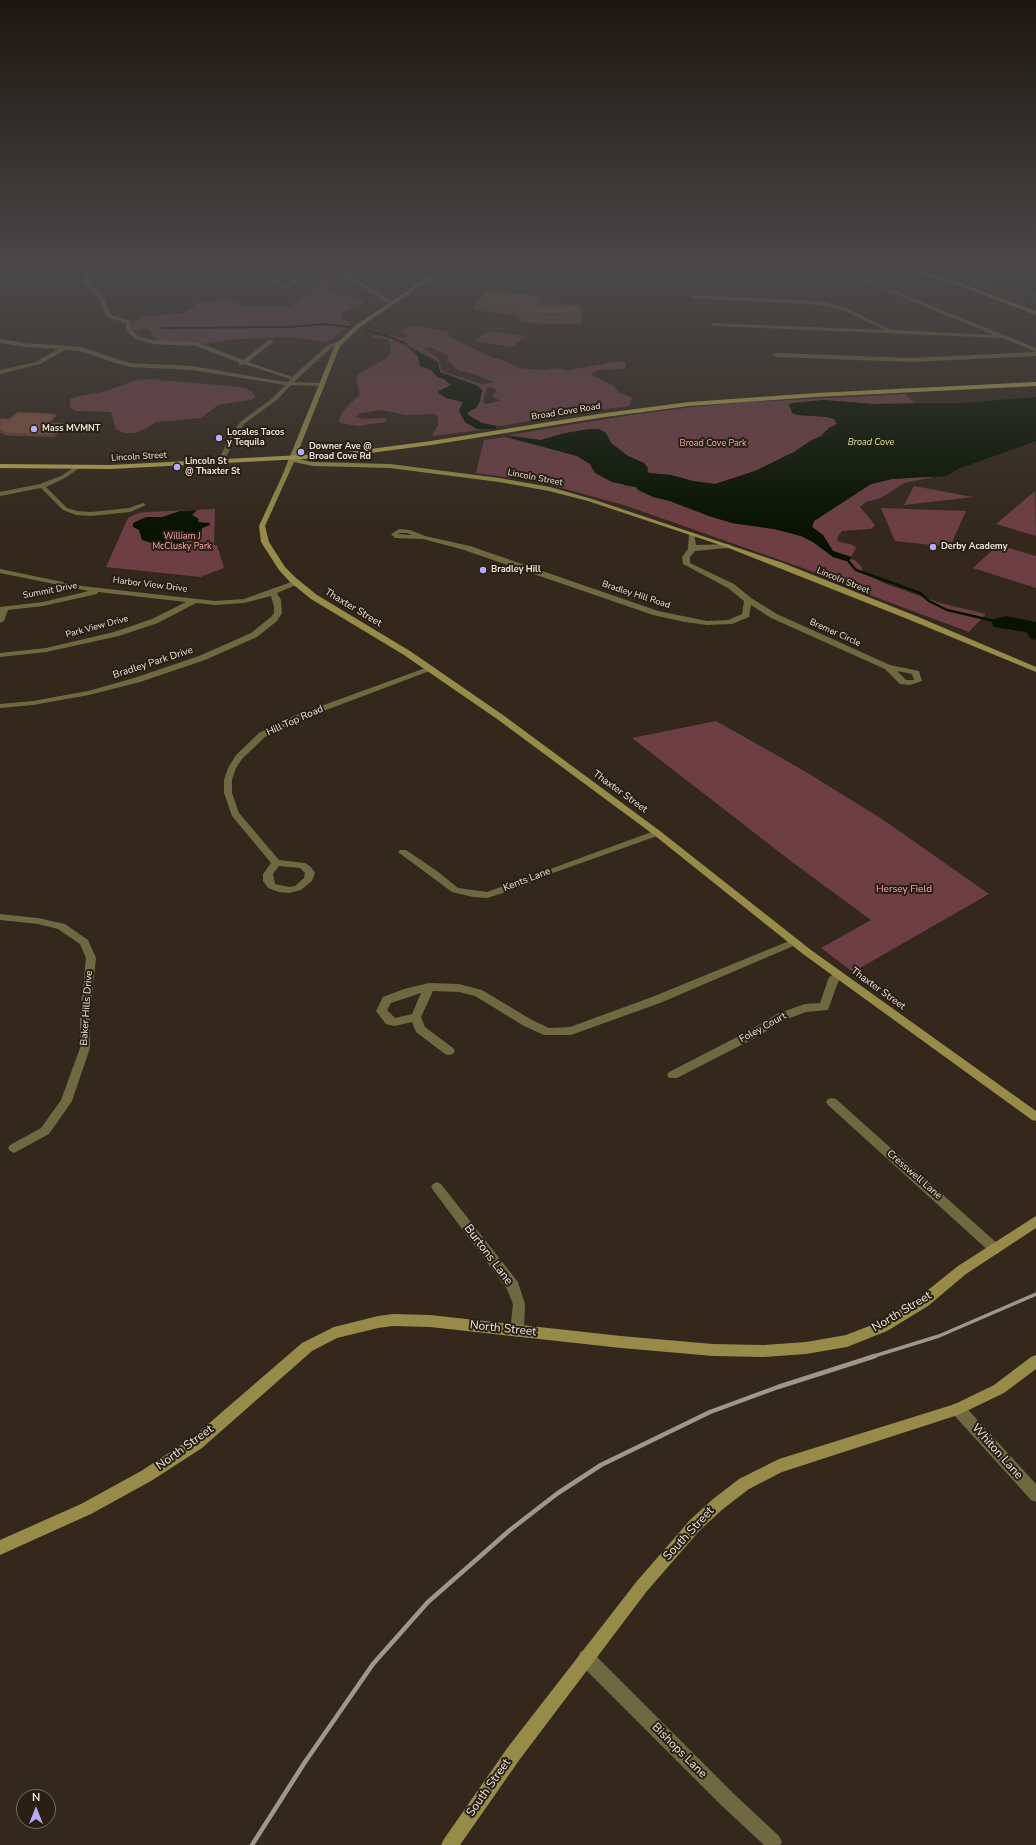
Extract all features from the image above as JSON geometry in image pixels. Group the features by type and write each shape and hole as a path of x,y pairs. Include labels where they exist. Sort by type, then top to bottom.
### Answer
{"main road":[{"name":"Broad Cove Road","path":"292,458 397,448 617,413 688,404 816,395 1036,384"},
{"name":"Lincoln Street","path":"0,466 76,468 292,458"}],"street":[{"path":"0,372 38,363 50,357"},
{"path":"104,357 130,365 192,368 227,374 322,384"},
{"path":"233,357 291,381"},
{"path":"227,374 250,357"},
{"path":"221,462 239,426 271,402 291,381 318,357"},
{"path":"292,458 334,357"},
{"path":"835,357 917,360 975,357"},
{"name":"Lincoln Street","path":"292,458 300,462 313,464 412,468 534,486 590,500 728,546 913,618 1036,670"},
{"name":"Thaxter Street","path":"292,458 268,512 262,531 265,542 282,568 297,584 314,597 431,670 500,717 657,833 794,942 1036,1117"},
{"path":"0,494 42,486 63,477 76,468"},
{"path":"42,486 65,510 76,513 95,514 130,510 143,505"},
{"path":"692,534 692,549 686,557 687,564 731,586 748,600 746,615"},
{"name":"Bradley Hill Road","path":"423,537 481,552 640,608 670,617 698,622 719,623 738,620 746,615"},
{"path":"692,549 706,546 728,546"},
{"name":"Harbor View Drive","path":"0,571 61,585 232,603 260,597 297,584"},
{"name":"Summit Drive","path":"2,608 43,604 103,590"},
{"name":"Bradley Park Drive","path":"0,706 34,703 89,693 137,680 202,658 254,635 274,619 278,613 278,607 277,600 273,593"},
{"name":"Park View Drive","path":"0,655 53,648 116,634 155,621 194,600"},
{"name":"Bremer Circle","path":"748,600 774,616 888,667"},
{"path":"0,621 2,608"},
{"name":"Bremer Circle","path":"746,615 760,612 774,616"},
{"name":"Hill Top Road","path":"276,862 236,814 230,803 228,780 232,768 239,757 262,735 277,727 302,716 431,670"},
{"name":"Kents Lane","path":"403,852 434,873 455,890 487,895 518,885 550,871 657,833"},
{"name":"Baker Hills Drive","path":"0,917 38,921 61,926 84,942 91,958 85,1016 85,1048 66,1100 44,1131 14,1148"},
{"path":"416,1017 390,1022 381,1011 386,1000 408,992 429,987 459,988 478,993 528,1023 548,1032 571,1031 656,1000 794,942"},
{"name":"Foley Court","path":"673,1075 749,1036 783,1016 811,1007 824,1006 833,980 840,975"},
{"path":"429,987 416,1017 420,1029 450,1051"},
{"name":"Cresswell Lane","path":"832,1102 995,1249"},
{"name":"Burtons Lane","path":"437,1187 505,1274 512,1286 519,1304 517,1331"},
{"name":"North Street","path":"0,1548 86,1509 146,1476 197,1443 307,1347 334,1333 361,1325 393,1320 430,1321 621,1342 720,1351 782,1350 847,1341 882,1327 923,1302 962,1270 1036,1221"},
{"name":"South Street","path":"450,1845 514,1753 642,1586 695,1525 718,1504 744,1484 786,1463 958,1409 998,1389 1036,1361"},
{"name":"Whiton Lane","path":"958,1409 1036,1495"},
{"name":"Bishops Lane","path":"586,1658 728,1800 773,1842"}],"green space":[{"path":"387,357 418,357 420,366 431,370 438,377 444,379 451,385 439,391 446,398 463,402 465,422 481,430 433,436 432,435 438,426 438,416 434,414 406,415 381,410 361,413 356,417 364,419 384,418 387,420 385,422 358,426 340,423 339,420 342,412 360,394 356,379 357,375"},
{"path":"429,357 438,358 442,370 447,373 482,384 494,383 474,374 459,371 447,360 449,357 493,357 519,368 545,370 557,368 568,370 619,361 626,363 626,367 622,369 598,370 590,374 612,385 619,392 632,398 629,406 625,407 578,412 496,426 482,423 468,415 468,412 476,408 480,401 481,390 478,386 440,372 438,362","holes":["487,388 494,388 497,391 492,396 500,401 485,404 483,401"]},
{"path":"149,379 241,387 251,391 256,397 251,400 218,405 201,418 156,422 147,428 134,433 124,433 116,429 111,412 76,411 70,408 70,399 103,392 136,380"},
{"name":"Broad Cove Park","path":"906,394 914,403 873,404 823,400 789,406 797,415 827,417 834,419 837,424 829,428 821,436 810,441 794,452 755,471 715,484 693,481 671,475 649,473 644,463 628,456 612,444 605,432 565,433 541,440 509,435 631,415 693,407 749,402"},
{"path":"505,437 577,456 590,464 592,469 626,486 636,487 653,497 670,501 709,516 732,523 774,529 801,536 813,542 833,557 849,561 850,559 855,560 861,566 863,573 886,584 940,603 986,614 969,632 875,597 828,577 624,505 523,479 476,473 484,440"},
{"path":"933,477 904,483 881,498 866,502 860,507 875,525 871,529 842,531 839,535 837,540 853,545 856,548 851,557 833,551 823,535 812,527 814,521 871,484 892,479"},
{"path":"914,486 973,497 904,505"},
{"path":"1035,491 1036,536 996,524"},
{"path":"881,508 966,511 950,547 895,541"},
{"name":"William J McClusky Park","path":"215,509 214,545 217,545 224,568 200,577 106,567 128,518 138,513 146,512"},
{"path":"998,545 1036,556 1036,588 973,568"},
{"name":"Hersey Field","path":"716,721 801,769 882,819 989,894 853,972 821,948 871,920 792,862 632,738"}],"water":[{"path":"418,357 429,357 438,362 440,372 478,386 482,390 480,401 476,408 468,412 468,415 482,423 496,426 496,429 477,429 465,422 459,411 463,402 446,398 438,393 451,385 444,379 438,378 431,370 420,366"},
{"name":"Broad Cove","path":"1036,397 1036,441 958,469 946,476 892,479 871,484 814,521 812,527 823,535 833,551 851,557 849,562 833,557 813,542 801,536 774,529 732,523 709,516 670,501 653,497 638,490 636,487 612,482 595,473 590,464 577,456 504,436 541,440 565,433 599,429 605,432 612,444 628,456 644,463 648,468 647,471 649,473 671,475 693,481 715,484 755,471 794,452 810,441 821,436 829,428 837,424 834,419 827,417 797,415 792,413 789,404 792,403 823,400 873,404 962,403"},
{"path":"197,510 192,515 199,519 198,522 210,523 210,525 202,528 201,533 196,537 184,541 179,546 164,547 142,540 139,530 133,527 133,523 146,517 162,517 180,511"},
{"path":"1006,616 1036,622 1036,640 1031,639 1026,632 994,627 990,620"}],"building":[{"name":"Mass MVMNT","path":"18,412 56,414 49,423 63,423 54,435 3,433 4,431 0,431 0,418 9,419"}],"waterway":[{"path":"849,562 856,570 920,593 929,601 947,610 990,620"}],"railway":[{"path":"871,1357 939,1336 1036,1294"},
{"path":"252,1845 305,1762 373,1664 428,1602 510,1530 558,1493 601,1465 710,1412 778,1387 875,1356"}],"place":[{"name":"Mass MVMNT","path":"34,429"},
{"name":"Locales Tacos y Tequila","path":"219,438"},
{"name":"Downer Ave @ Broad Cove Rd","path":"301,452"},
{"name":"Lincoln St @ Thaxter St","path":"177,467"},
{"name":"Derby Academy","path":"933,547"},
{"name":"Bradley Hill","path":"483,570"}]}
